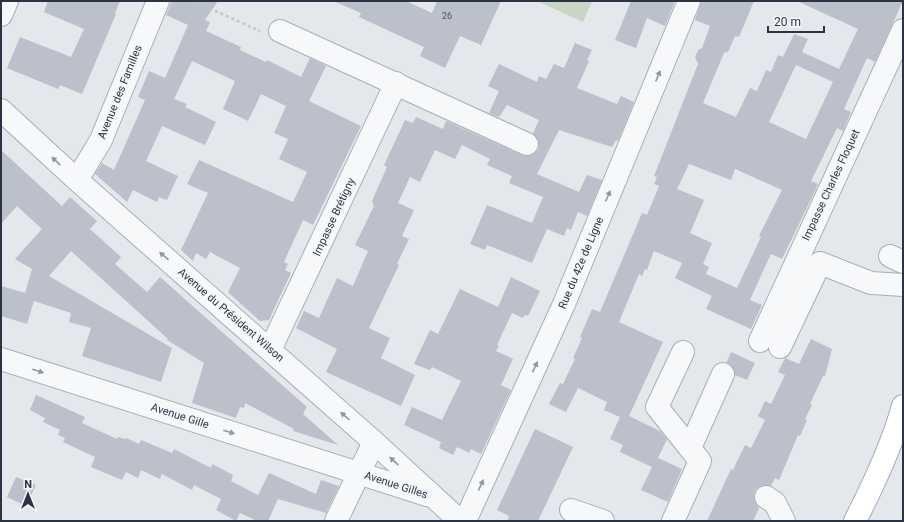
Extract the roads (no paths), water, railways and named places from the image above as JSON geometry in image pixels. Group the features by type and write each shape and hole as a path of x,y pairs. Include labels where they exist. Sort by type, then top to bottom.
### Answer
{"main road":[{"path":"855,521 874,483 898,424 903,406"}],"street":[{"path":"1,15 7,1"},
{"name":"Avenue des Familles","path":"77,180 101,140 158,1"},
{"name":"Rue du 42e de Ligne","path":"465,521 564,304 689,1"},
{"name":"Impasse Charles Floquet","path":"760,341 903,30"},
{"path":"280,31 527,144"},
{"name":"Impasse Brétigny","path":"270,350 396,83"},
{"name":"Avenue du Président Wilson","path":"1,110 77,180 374,442 460,521"},
{"path":"780,347 820,263 871,283 903,285"},
{"path":"673,521 700,461 657,407 683,352"},
{"name":"Avenue Gille","path":"1,359 358,473"},
{"path":"690,448 723,374"},
{"path":"336,521 374,442"},
{"name":"Avenue Gilles","path":"358,473 433,497"},
{"path":"766,497 775,503 784,521"},
{"path":"571,510 603,521"}]}
